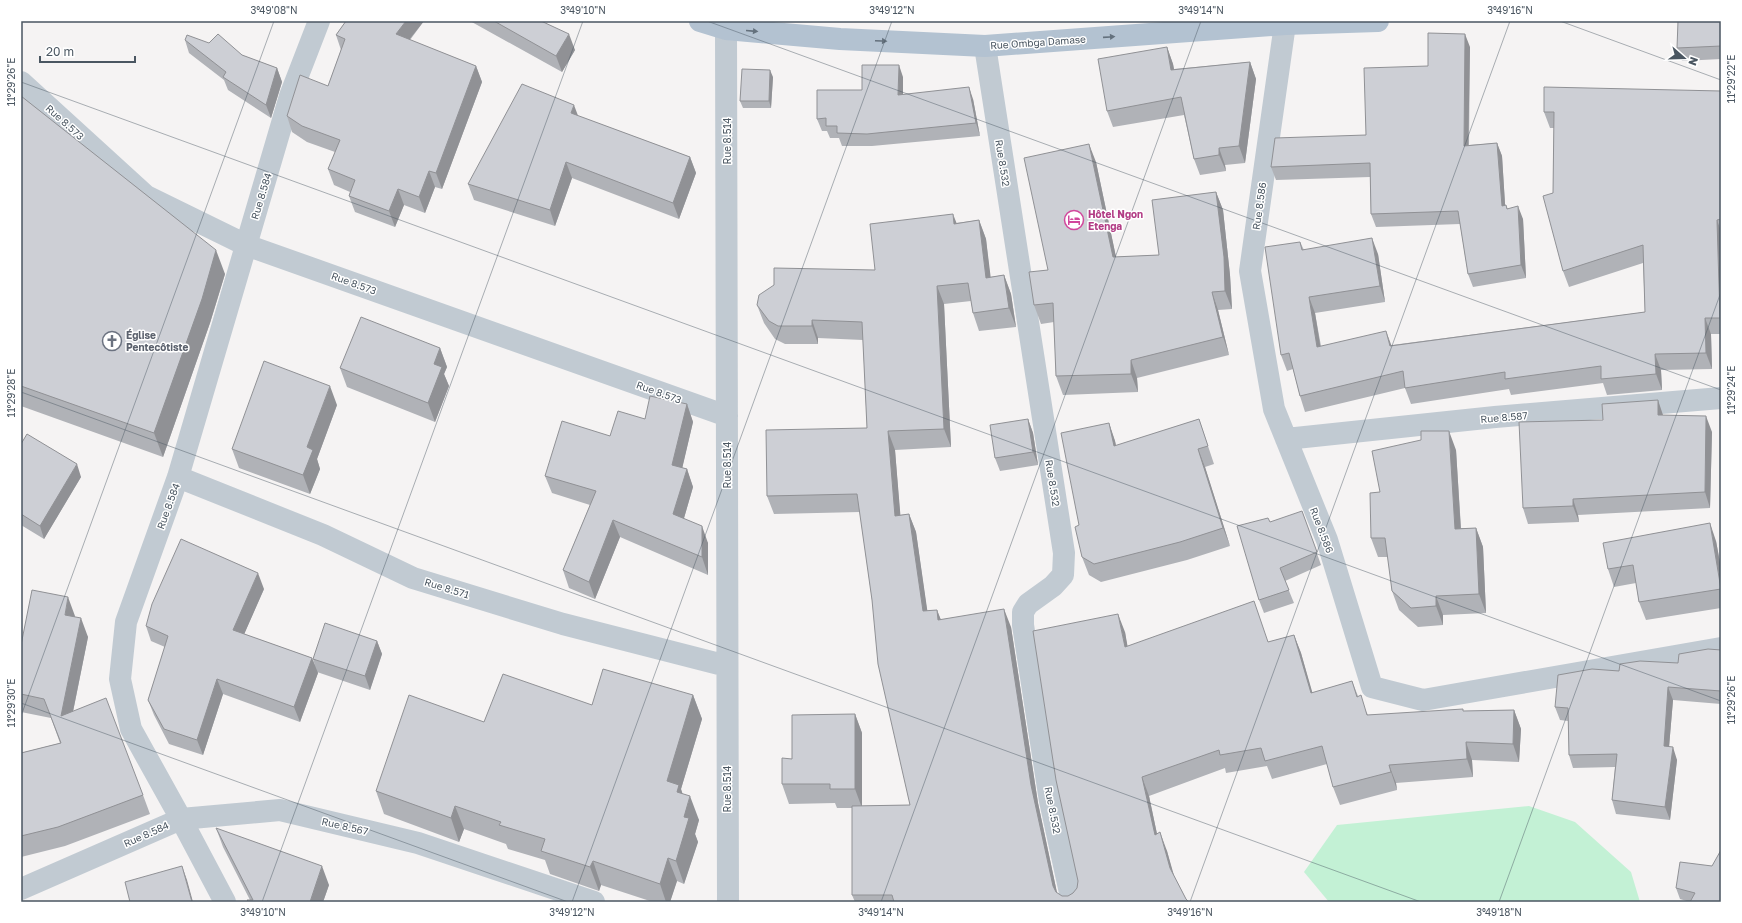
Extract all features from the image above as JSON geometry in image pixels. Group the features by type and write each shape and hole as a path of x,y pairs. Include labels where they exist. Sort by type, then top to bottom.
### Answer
{"main road":[{"name":"Rue Ombga Damase","path":"700,21 726,29 840,39 985,46 1285,24 1378,21"}],"street":[{"name":"Rue 8.584","path":"21,889 181,819 131,729 120,679 126,622 178,477 290,96 319,21"},
{"name":"Rue 8.586","path":"1285,24 1250,271 1274,409 1327,540 1372,687 1423,700 1721,648"},
{"name":"Rue 8.514","path":"726,29 728,902"},
{"name":"Rue 8.532","path":"985,46 1064,553 1063,575 1053,586 1028,604 1023,612 1023,625 1050,801 1072,902"},
{"name":"Rue 8.573","path":"21,82 146,196 246,245 727,416"},
{"name":"Rue 8.587","path":"1286,439 1495,417 1721,398"},
{"name":"Rue 8.571","path":"178,477 323,535 414,578 563,624 727,666"},
{"name":"Rue 8.567","path":"181,819 280,810 418,843 594,902"},
{"path":"181,819 225,902"}],"green space":[{"path":"1529,806 1575,822 1631,872 1640,902 1329,902 1304,872 1337,825"}],"building":[{"path":"346,21 406,21 396,34 476,66 436,173 429,171 419,197 398,189 389,211 349,196 355,180 328,169 340,140 302,126 287,116 300,75 328,86 345,39 336,35"},
{"path":"494,21 541,21 569,34 556,56"},
{"path":"1678,21 1721,21 1721,46 1677,48"},
{"path":"1428,33 1465,34 1464,146 1497,143 1502,206 1506,205 1507,209 1518,206 1521,265 1468,274 1458,211 1371,214 1370,163 1271,167 1275,138 1366,135 1364,68 1428,66"},
{"path":"218,34 242,55 277,68 266,105 223,77 226,72 185,40 187,35 209,43"},
{"path":"1167,47 1171,70 1250,62 1239,146 1219,148 1219,155 1194,159 1181,97 1107,111 1098,59"},
{"path":"862,65 899,65 898,95 969,87 976,123 867,134 837,133 837,126 826,126 826,118 817,119 817,90 862,90"},
{"path":"742,69 770,70 769,101 740,101"},
{"path":"522,84 574,105 571,113 690,157 673,203 566,162 550,210 468,184"},
{"path":"1544,87 1721,91 1721,219 1717,220 1720,318 1705,318 1706,353 1655,354 1656,374 1601,379 1601,366 1505,379 1505,372 1405,388 1403,371 1300,396 1289,353 1281,355 1265,247 1300,242 1302,250 1372,238 1380,286 1309,297 1317,347 1386,331 1390,346 1645,312 1643,245 1563,271 1543,196 1553,193 1554,112 1544,112"},
{"name":"Église Pentecôtiste","path":"21,96 216,250 202,299 154,433 21,386"},
{"path":"1089,144 1113,257 1159,255 1152,200 1216,192 1224,257 1225,291 1212,292 1223,337 1131,360 1131,374 1056,376 1053,303 1034,305 1029,272 1048,270 1024,158"},
{"path":"953,214 954,224 979,220 986,278 1004,275 1009,308 973,313 968,283 937,286 944,429 888,431 895,516 909,514 923,611 937,610 938,620 1004,609 1031,785 1053,886 1056,892 1062,896 1068,896 1077,888 1078,881 1056,780 1033,631 1118,614 1125,647 1254,601 1268,642 1294,635 1311,693 1352,681 1357,697 1361,695 1367,715 1463,709 1463,711 1514,710 1513,744 1466,742 1467,759 1389,765 1391,772 1333,787 1322,746 1265,761 1261,748 1220,755 1219,750 1142,777 1155,835 1160,832 1170,868 1189,902 894,902 892,895 852,895 852,806 910,805 878,664 872,600 857,494 767,496 766,430 867,428 862,322 812,320 812,326 778,326 769,321 757,305 759,295 774,285 774,268 875,270 870,224"},
{"path":"361,317 440,348 434,364 442,367 428,403 340,368"},
{"path":"264,361 330,386 307,447 313,450 303,475 232,449"},
{"path":"650,396 687,404 672,465 687,469 673,514 702,526 702,557 613,520 589,582 563,570 596,491 545,476 562,421 610,436 618,411 645,419"},
{"path":"1658,400 1658,415 1706,416 1705,492 1573,499 1573,506 1523,508 1519,422 1603,420 1602,404"},
{"path":"1028,419 1033,452 995,458 990,425"},
{"path":"1199,419 1208,446 1198,449 1223,528 1180,542 1094,564 1082,557 1075,527 1079,525 1061,433 1109,423 1114,446"},
{"path":"1421,431 1449,431 1455,529 1476,528 1479,594 1436,596 1436,606 1411,608 1392,591 1385,538 1371,538 1370,493 1380,492 1372,451 1421,440"},
{"path":"27,434 77,464 40,526 21,514 21,444"},
{"path":"1302,511 1317,552 1280,568 1289,590 1259,600 1237,526 1268,518 1270,522"},
{"path":"1710,523 1721,589 1639,602 1633,565 1608,569 1603,543"},
{"path":"181,539 258,573 233,630 312,658 294,707 217,679 197,740 164,729 148,700 168,636 146,626 152,604"},
{"path":"32,590 68,597 65,615 81,618 61,716 106,698 143,795 58,827 21,836 21,753 61,743 44,699 21,694 21,645"},
{"path":"325,623 377,641 365,676 313,659"},
{"path":"1708,649 1721,650 1721,691 1668,687 1664,746 1673,747 1665,807 1612,800 1617,754 1569,755 1568,708 1555,707 1558,675 1592,669 1619,671 1620,664 1640,661 1678,663 1679,654"},
{"path":"603,669 693,695 667,781 679,785 677,792 690,796 684,817 689,818 676,861 668,858 660,884 593,861 590,867 541,851 545,839 499,825 501,822 455,806 451,818 376,791 409,695 484,722 503,674 592,705"},
{"path":"855,714 855,789 830,789 830,784 782,784 782,758 792,759 792,715"},
{"path":"216,828 322,866 310,902 249,902 247,900 253,900"},
{"path":"1721,850 1721,902 1690,902 1695,893 1676,888 1680,862 1712,866"},
{"path":"182,866 192,902 130,902 125,882"}],"place":[{"name":"Hôtel Ngon Etenga","path":"1074,220"},
{"name":"Église Pentecôtiste","path":"112,341"}]}
